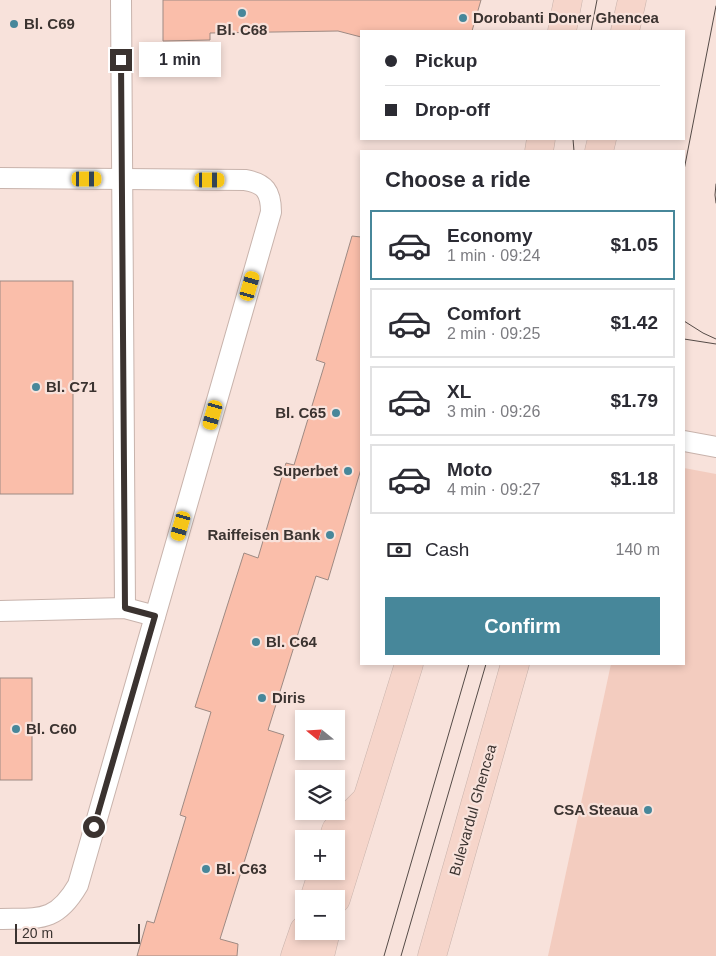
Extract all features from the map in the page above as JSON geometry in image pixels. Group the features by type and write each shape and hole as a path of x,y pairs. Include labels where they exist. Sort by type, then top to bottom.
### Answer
{"main road":[{"path":"562,30 568,0"},
{"path":"625,30 632,0"},
{"path":"339,890 410,665"},
{"name":"Bulevardul Ghencea","path":"432,956 515,665"},
{"path":"336,830 368,798"},
{"path":"295,956 301,940"},
{"path":"320,956 324,940"}],"lane":[{"path":"121,0 125,608"},
{"path":"0,178 245,180 257,182 266,190 271,200 271,212 78,884 71,897 61,908 49,916 0,919"},
{"path":"685,441 716,447"},
{"path":"0,611 125,608 155,616"}],"shaded area":[{"name":"CSA Steaua","path":"685,468 716,474 716,956 548,956 611,665 685,665"}],"building":[{"path":"163,0 481,0 472,30 360,30 360,37 338,31 210,33 210,40 163,41"},
{"path":"352,236 360,237 360,472 328,580 316,576 268,730 284,735 220,939 238,944 237,956 137,956 147,921 154,923 186,817 180,815 211,712 195,707 244,553 258,558 286,463 294,465 325,363 316,360"},
{"name":"Bl. C71","path":"0,281 73,281 73,494 0,494"},
{"name":"Bl. C60","path":"0,678 32,678 32,780 0,780"}],"tram line":[{"path":"591,30 597,0"},
{"path":"685,165 716,6"},
{"path":"573,140 574,150"},
{"path":"716,184 716,203"},
{"path":"685,322 716,339"},
{"path":"685,339 716,344"},
{"path":"384,956 469,665"},
{"path":"401,956 486,665"}],"place":[{"name":"Bl. C68","path":"242,13"},
{"name":"Dorobanti Doner Ghencea","path":"463,18"},
{"name":"Bl. C69","path":"14,24"},
{"name":"Bl. C71","path":"36,387"},
{"name":"Bl. C65","path":"336,413"},
{"name":"Superbet","path":"348,471"},
{"name":"Raiffeisen Bank","path":"330,535"},
{"name":"Bl. C64","path":"256,642"},
{"name":"Diris","path":"262,698"},
{"name":"Bl. C60","path":"16,729"},
{"name":"CSA Steaua","path":"648,810"},
{"name":"Bl. C63","path":"206,869"}],"route":[{"path":"94,827 155,616 125,608 121,60"}]}
